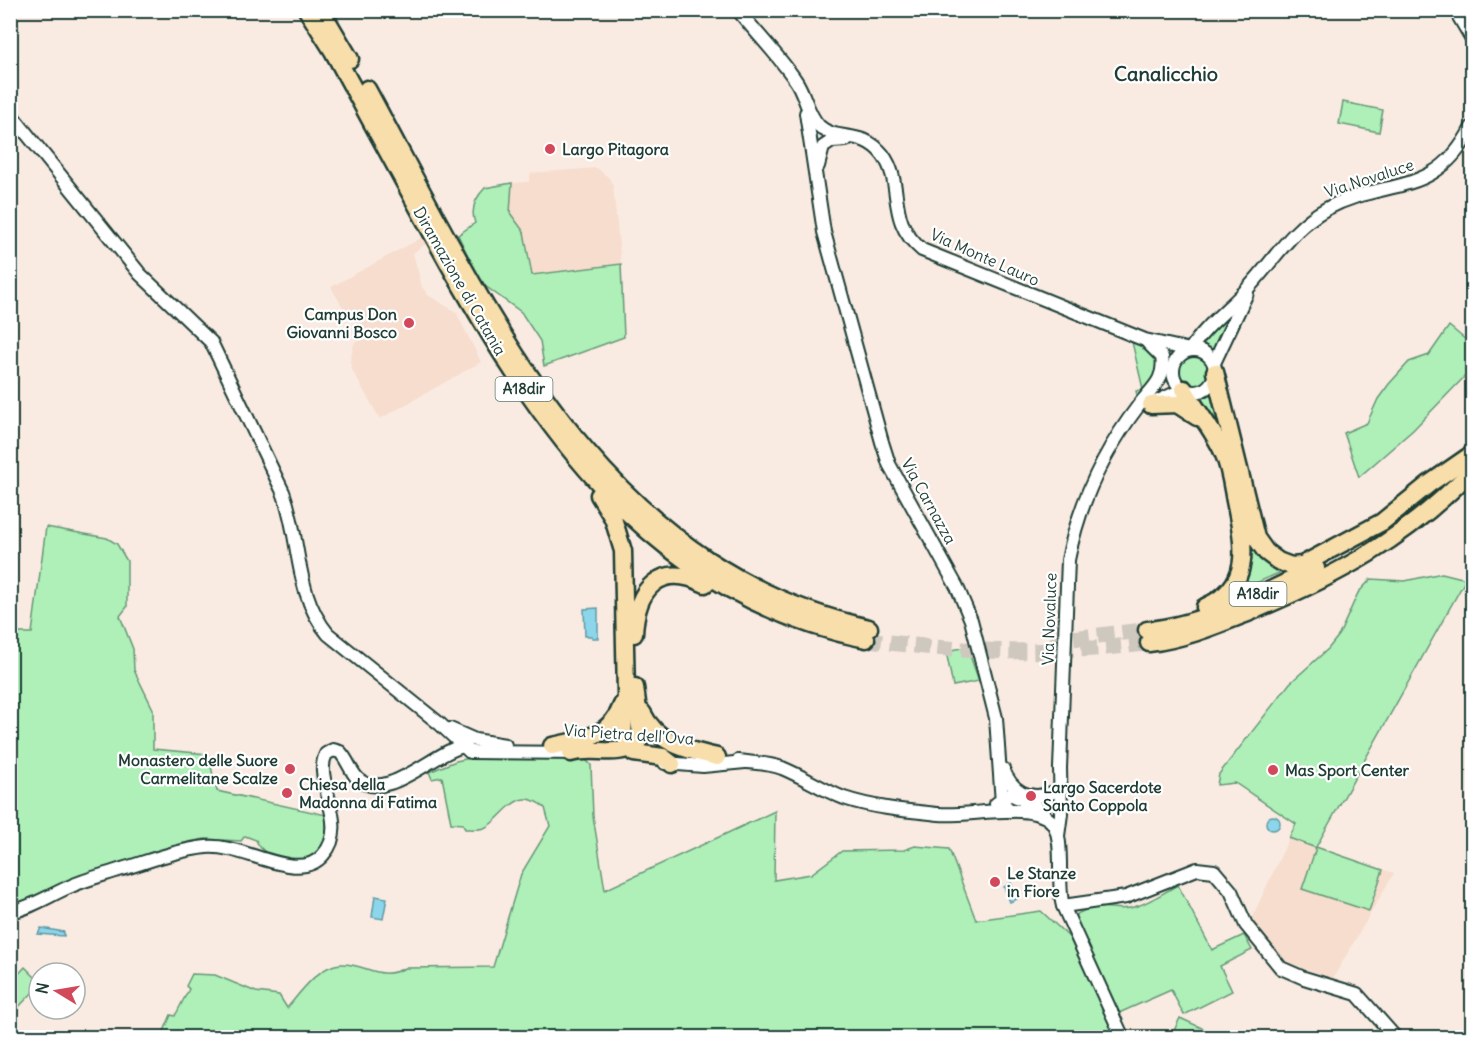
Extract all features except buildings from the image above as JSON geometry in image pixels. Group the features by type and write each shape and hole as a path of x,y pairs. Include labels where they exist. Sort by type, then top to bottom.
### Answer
{"highway":[{"name":"Diramazione di Catania","path":"307,10 333,51 496,347 563,444 606,493 654,538 690,565 738,595 798,622 835,632 867,633 785,603 719,570 662,528 594,460 545,398 507,341 321,10"},
{"path":"496,347 527,405 601,498 618,529 623,559 626,681 623,732 634,753 663,758 672,764"},
{"path":"1215,368 1256,538 1266,552 1285,564 1302,565 1360,536 1471,460"},
{"path":"1185,389 1206,425"},
{"path":"1151,405 1171,403 1182,406 1206,425"},
{"name":"A18dir","path":"1206,425 1220,445 1226,461 1242,535 1242,569 1236,583 1222,597 1153,634 1252,597 1362,551 1420,519 1471,460"},
{"path":"571,753 583,749 622,752 637,744 641,734 636,699 634,647 636,612 645,591 659,579 672,576 693,578 789,625 835,632"},
{"path":"552,746 581,741 608,727 619,712 626,681"},
{"path":"636,699 647,723 663,739 717,757"}],"main road":[{"path":"738,10 798,84 819,126 830,132 862,138 873,147"},
{"path":"1455,10 1473,39"},
{"path":"798,84 809,123 817,182"},
{"path":"10,114 140,274 197,326 217,351 288,506 302,579 318,621 338,642 471,746"},
{"name":"Via Novaluce","path":"1250,286 1288,239 1312,218 1338,204 1396,188 1433,173 1455,154 1473,127"},
{"path":"817,182 820,151 827,143 847,140 873,147"},
{"name":"Via Monte Lauro","path":"873,147 882,154 887,164 902,226 907,236 922,250 1145,340 1190,350"},
{"name":"Via Carnazza","path":"817,182 824,232 886,453 969,614 996,718 1001,799"},
{"path":"1250,286 1215,368 1212,382 1205,389 1195,392 1185,389 1176,381 1173,368 1179,356 1190,350 1250,286"},
{"name":"Via Novaluce","path":"1058,836 1061,814 1060,768 1066,579 1070,546 1090,487 1121,428 1157,384 1162,372 1162,357 1145,340"},
{"path":"1190,350 1202,351 1215,368"},
{"path":"1130,418 1185,389"},
{"name":"Via Pietra dell'Ova","path":"471,746 590,745 717,757 783,768 850,800 939,814 978,814 1015,810 1046,818"},
{"path":"10,912 72,885 191,849 221,847 287,866 300,867 318,861 328,848 333,828 323,761 329,751 340,752 356,777 373,785 395,781 433,762 455,747 471,746"},
{"name":"Via Pietra dell'Ova","path":"471,746 613,755 672,764 712,765 745,762"},
{"path":"1000,762 1008,780 1016,790 1034,796 1051,793"},
{"path":"1001,799 1004,807 1015,810 1034,804 1051,793 1060,768"},
{"path":"978,814 1010,794 1034,804 1053,823 1058,836 1059,886 1063,906 1123,1038"},
{"path":"1063,906 1126,897 1197,869 1214,871 1231,891 1246,926 1281,968 1357,994 1396,1038"}],"shaded area":[{"path":"597,168 609,178 613,186 621,264 531,276 529,250 510,213 512,183 529,182 531,173"},
{"name":"Campus Don Giovanni Bosco","path":"423,237 427,243 413,253 422,287 428,295 456,312 481,362 380,419 352,370 350,362 354,343 360,339 362,333 349,310 345,311 331,287"},
{"path":"1289,838 1394,873 1333,978 1284,962 1250,922"}],"green space":[{"path":"1343,102 1383,110 1379,132 1339,124"},
{"path":"512,183 510,213 524,232 532,275 621,264 624,337 544,366 540,341 521,312 481,283 458,235 475,223 474,204 485,188"},
{"path":"1235,305 1214,352 1200,343"},
{"path":"1449,326 1472,345 1472,369 1413,430 1359,477 1344,433 1367,423 1378,399 1389,384 1409,362 1429,355"},
{"path":"1132,342 1148,348 1157,357 1157,374 1138,399 1136,391 1143,389"},
{"path":"1194,355 1205,359 1209,370 1205,381 1194,385 1183,381 1179,370 1183,359"},
{"path":"1213,388 1249,532 1286,570 1235,592 1243,518 1194,396 1203,395"},
{"path":"46,527 107,538 117,544 127,561 127,607 120,616 133,649 134,670 153,709 153,749 208,754 217,791 326,815 324,840 321,848 314,854 306,858 286,860 267,853 256,840 245,836 241,841 205,839 188,842 73,878 11,907 11,633 32,633"},
{"path":"1442,573 1466,579 1316,847 1383,870 1369,911 1302,889 1316,848 1289,838 1296,824 1235,783 1217,785 1219,774 1290,683 1328,649 1339,635 1358,593 1371,579 1405,581"},
{"path":"967,647 979,681 953,686 946,651"},
{"path":"480,756 583,757 591,765 593,816 605,890 775,811 774,880 811,874 842,851 904,850 915,846 949,849 976,920 1041,911 1069,937 1116,1037 161,1038 171,1015 175,1016 189,989 186,986 192,974 215,975 256,992 279,995 287,1008 318,974 341,964 350,964 379,973 396,972 405,968 493,967 521,874 550,826 545,808 535,801 526,799 511,805 484,828 465,829 463,824 451,823 442,777 432,779 429,772 456,761"},
{"path":"1178,885 1212,950 1244,935 1252,950 1220,966 1232,991 1184,1015 1171,990 1119,1013 1074,916 1092,908 1126,909 1134,907"},
{"path":"25,967 27,969 27,998 11,1015 11,982"},
{"path":"1180,1018 1213,1033 1211,1037 1171,1037"}],"water":[{"path":"598,608 598,638 585,636 584,609"},
{"path":"1273,816 1278,818 1280,823 1278,828 1273,830 1268,828 1266,823 1268,818"},
{"path":"1011,883 1017,899 1010,902 1004,887"},
{"path":"375,896 387,898 383,919 372,917"},
{"path":"41,928 64,932 64,936 38,934"}],"tunnel":[{"path":"1050,641 1147,630"},
{"path":"866,639 937,648 1008,651 1078,650 1149,643"}],"place":[{"name":"Largo Pitagora","path":"550,149"},
{"name":"Campus Don Giovanni Bosco","path":"409,323"},
{"name":"Monastero delle Suore Carmelitane Scalze","path":"290,769"},
{"name":"Mas Sport Center","path":"1273,770"},
{"name":"Chiesa della Madonna di Fatima","path":"287,793"},
{"name":"Largo Sacerdote Santo Coppola","path":"1031,796"},
{"name":"Le Stanze in Fiore","path":"995,882"}],"district":[{"name":"Canalicchio","path":"1166,74"}]}
